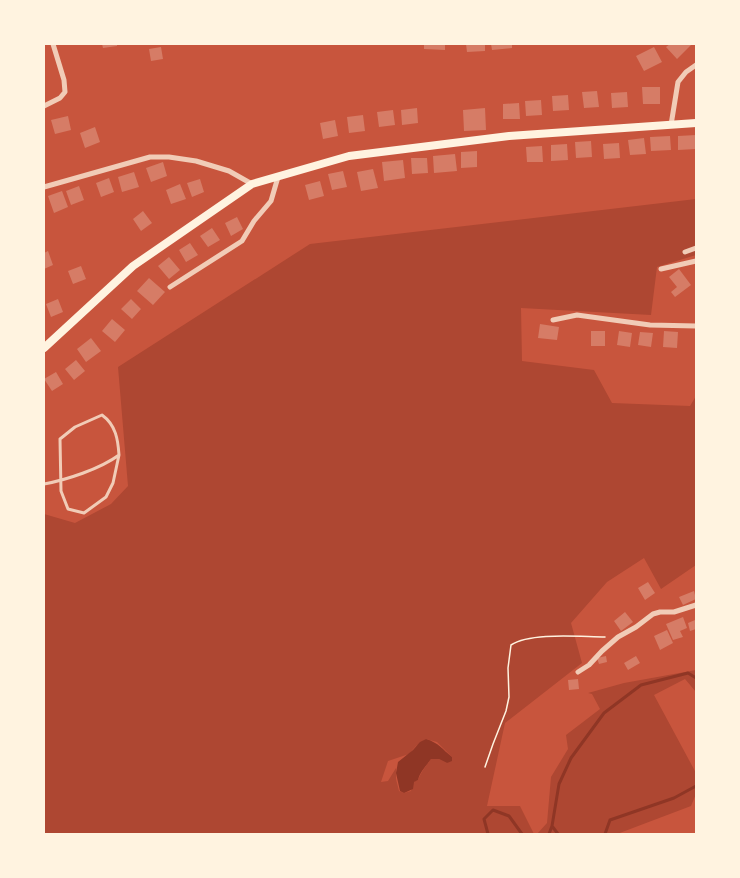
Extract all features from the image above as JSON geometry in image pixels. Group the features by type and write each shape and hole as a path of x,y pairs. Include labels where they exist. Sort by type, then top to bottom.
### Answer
{"main road":[{"path":"44,348 133,266 252,184 349,156 509,136 696,123"}],"street":[{"path":"44,106 60,98 65,92 64,80 52,44"},
{"path":"671,125 678,82 696,65"},
{"path":"44,187 150,158 169,157 215,166 252,184"},
{"path":"170,286 242,241 254,221 271,201 278,177"},
{"path":"685,252 696,248"},
{"path":"662,269 696,261"},
{"path":"552,320 577,315 650,325 696,326"},
{"path":"578,672 589,665 618,637 653,614 674,612 696,605"}],"lane":[{"path":"102,415 110,420 118,438 119,455 113,483 106,497 84,513 68,509 61,491 60,439 75,427 102,415"},
{"path":"44,484 62,480 109,462 119,455"}],"path":[{"path":"485,767 508,704 508,668 511,645 517,641 559,636 618,637"}],"shaded area":[{"path":"696,199 696,255 657,267 651,315 521,308 522,361 594,370 612,403 690,406 696,396 696,565 661,589 644,558 607,582 571,623 582,663 505,723 487,806 520,806 534,834 44,834 44,514 75,523 111,504 128,486 118,367 310,244","holes":["426,739 437,742 452,757 447,763 439,759 431,759 418,780 413,782 411,791 404,793 399,791 396,768 388,781 381,782 388,761 409,754"]},
{"path":"696,670 696,692 685,679 654,695 696,773 696,794 691,806 617,834 537,834 547,823 551,777 568,749 566,735 600,709 592,694 588,693 624,683"},
{"path":"426,739 440,746 452,757 452,761 447,763 439,759 431,759 418,780 414,782 413,789 404,793 400,791 396,773 398,762"}],"building":[{"path":"102,44 117,44 117,46 103,48"},
{"path":"424,44 445,44 445,50 424,49"},
{"path":"466,44 485,44 485,51 467,52"},
{"path":"491,44 512,44 512,48 492,50"},
{"path":"670,44 691,45 677,59 666,47"},
{"path":"161,47 163,59 151,61 149,49"},
{"path":"654,47 662,62 644,71 636,56"},
{"path":"642,87 660,87 660,104 643,104"},
{"path":"597,91 599,107 584,108 582,92"},
{"path":"627,92 628,107 612,108 611,93"},
{"path":"568,95 569,110 553,111 552,96"},
{"path":"541,100 542,115 526,116 525,101"},
{"path":"519,103 520,119 503,119 503,104"},
{"path":"417,108 418,123 402,125 401,110"},
{"path":"485,108 486,130 464,131 463,110"},
{"path":"393,110 395,125 379,127 377,112"},
{"path":"363,115 365,131 349,133 347,117"},
{"path":"68,116 71,130 55,134 51,120"},
{"path":"335,120 338,136 323,139 320,123"},
{"path":"95,127 100,142 85,148 80,133"},
{"path":"696,135 696,149 678,150 678,136"},
{"path":"670,136 671,150 651,151 650,137"},
{"path":"644,138 646,154 630,155 628,140"},
{"path":"591,141 592,157 576,158 575,142"},
{"path":"619,143 620,158 604,159 603,144"},
{"path":"567,144 568,160 551,161 551,145"},
{"path":"542,146 543,162 527,162 526,147"},
{"path":"477,151 477,167 461,168 461,152"},
{"path":"455,154 457,171 434,173 433,156"},
{"path":"411,158 427,158 428,173 412,174"},
{"path":"403,160 405,178 384,181 382,162"},
{"path":"163,162 167,176 151,182 146,168"},
{"path":"373,169 378,188 361,191 357,172"},
{"path":"343,171 347,187 332,190 328,174"},
{"path":"134,172 139,187 122,192 118,177"},
{"path":"109,178 114,192 101,197 96,183"},
{"path":"200,179 204,192 192,197 187,183"},
{"path":"320,181 324,196 309,200 305,185"},
{"path":"180,184 186,199 171,204 166,190"},
{"path":"79,186 84,200 71,205 66,191"},
{"path":"62,191 68,207 54,213 48,196"},
{"path":"143,211 152,223 141,231 133,219"},
{"path":"237,217 243,229 231,236 225,223"},
{"path":"212,228 220,240 208,247 200,236"},
{"path":"190,243 198,255 186,262 179,250"},
{"path":"48,251 53,265 44,269 44,253"},
{"path":"169,257 180,270 169,279 158,266"},
{"path":"81,266 86,279 73,284 68,271"},
{"path":"679,269 691,285 675,297 671,292 677,287 669,277"},
{"path":"149,278 165,292 153,305 137,291"},
{"path":"58,299 63,312 51,317 46,304"},
{"path":"131,299 141,309 132,319 121,309"},
{"path":"112,319 125,330 115,342 102,331"},
{"path":"540,324 559,327 557,340 538,338"},
{"path":"591,331 605,331 605,346 591,346"},
{"path":"619,331 632,333 630,347 617,345"},
{"path":"664,331 678,332 677,348 663,347"},
{"path":"640,332 653,333 651,347 638,345"},
{"path":"91,338 101,351 86,362 77,349"},
{"path":"76,360 85,371 74,380 65,369"},
{"path":"56,372 63,384 52,391 44,379"},
{"path":"648,582 655,593 645,600 638,588"},
{"path":"694,591 696,599 683,605 679,597"},
{"path":"625,612 633,622 621,631 614,621"},
{"path":"683,617 687,628 680,631 683,637 673,640 666,624"},
{"path":"695,620 696,629 690,631 688,623"},
{"path":"667,630 673,643 660,650 654,636"},
{"path":"606,656 607,662 599,664 597,658"},
{"path":"636,656 640,663 628,670 624,663"},
{"path":"578,679 579,689 569,690 568,680"}],"waterway":[{"path":"552,826 559,784 571,758 604,713 641,685 688,673 696,678"},
{"path":"605,834 610,820 674,798 696,786"},
{"path":"488,834 484,819 493,810 509,816 522,834"},
{"path":"549,834 552,826 558,834"}]}
